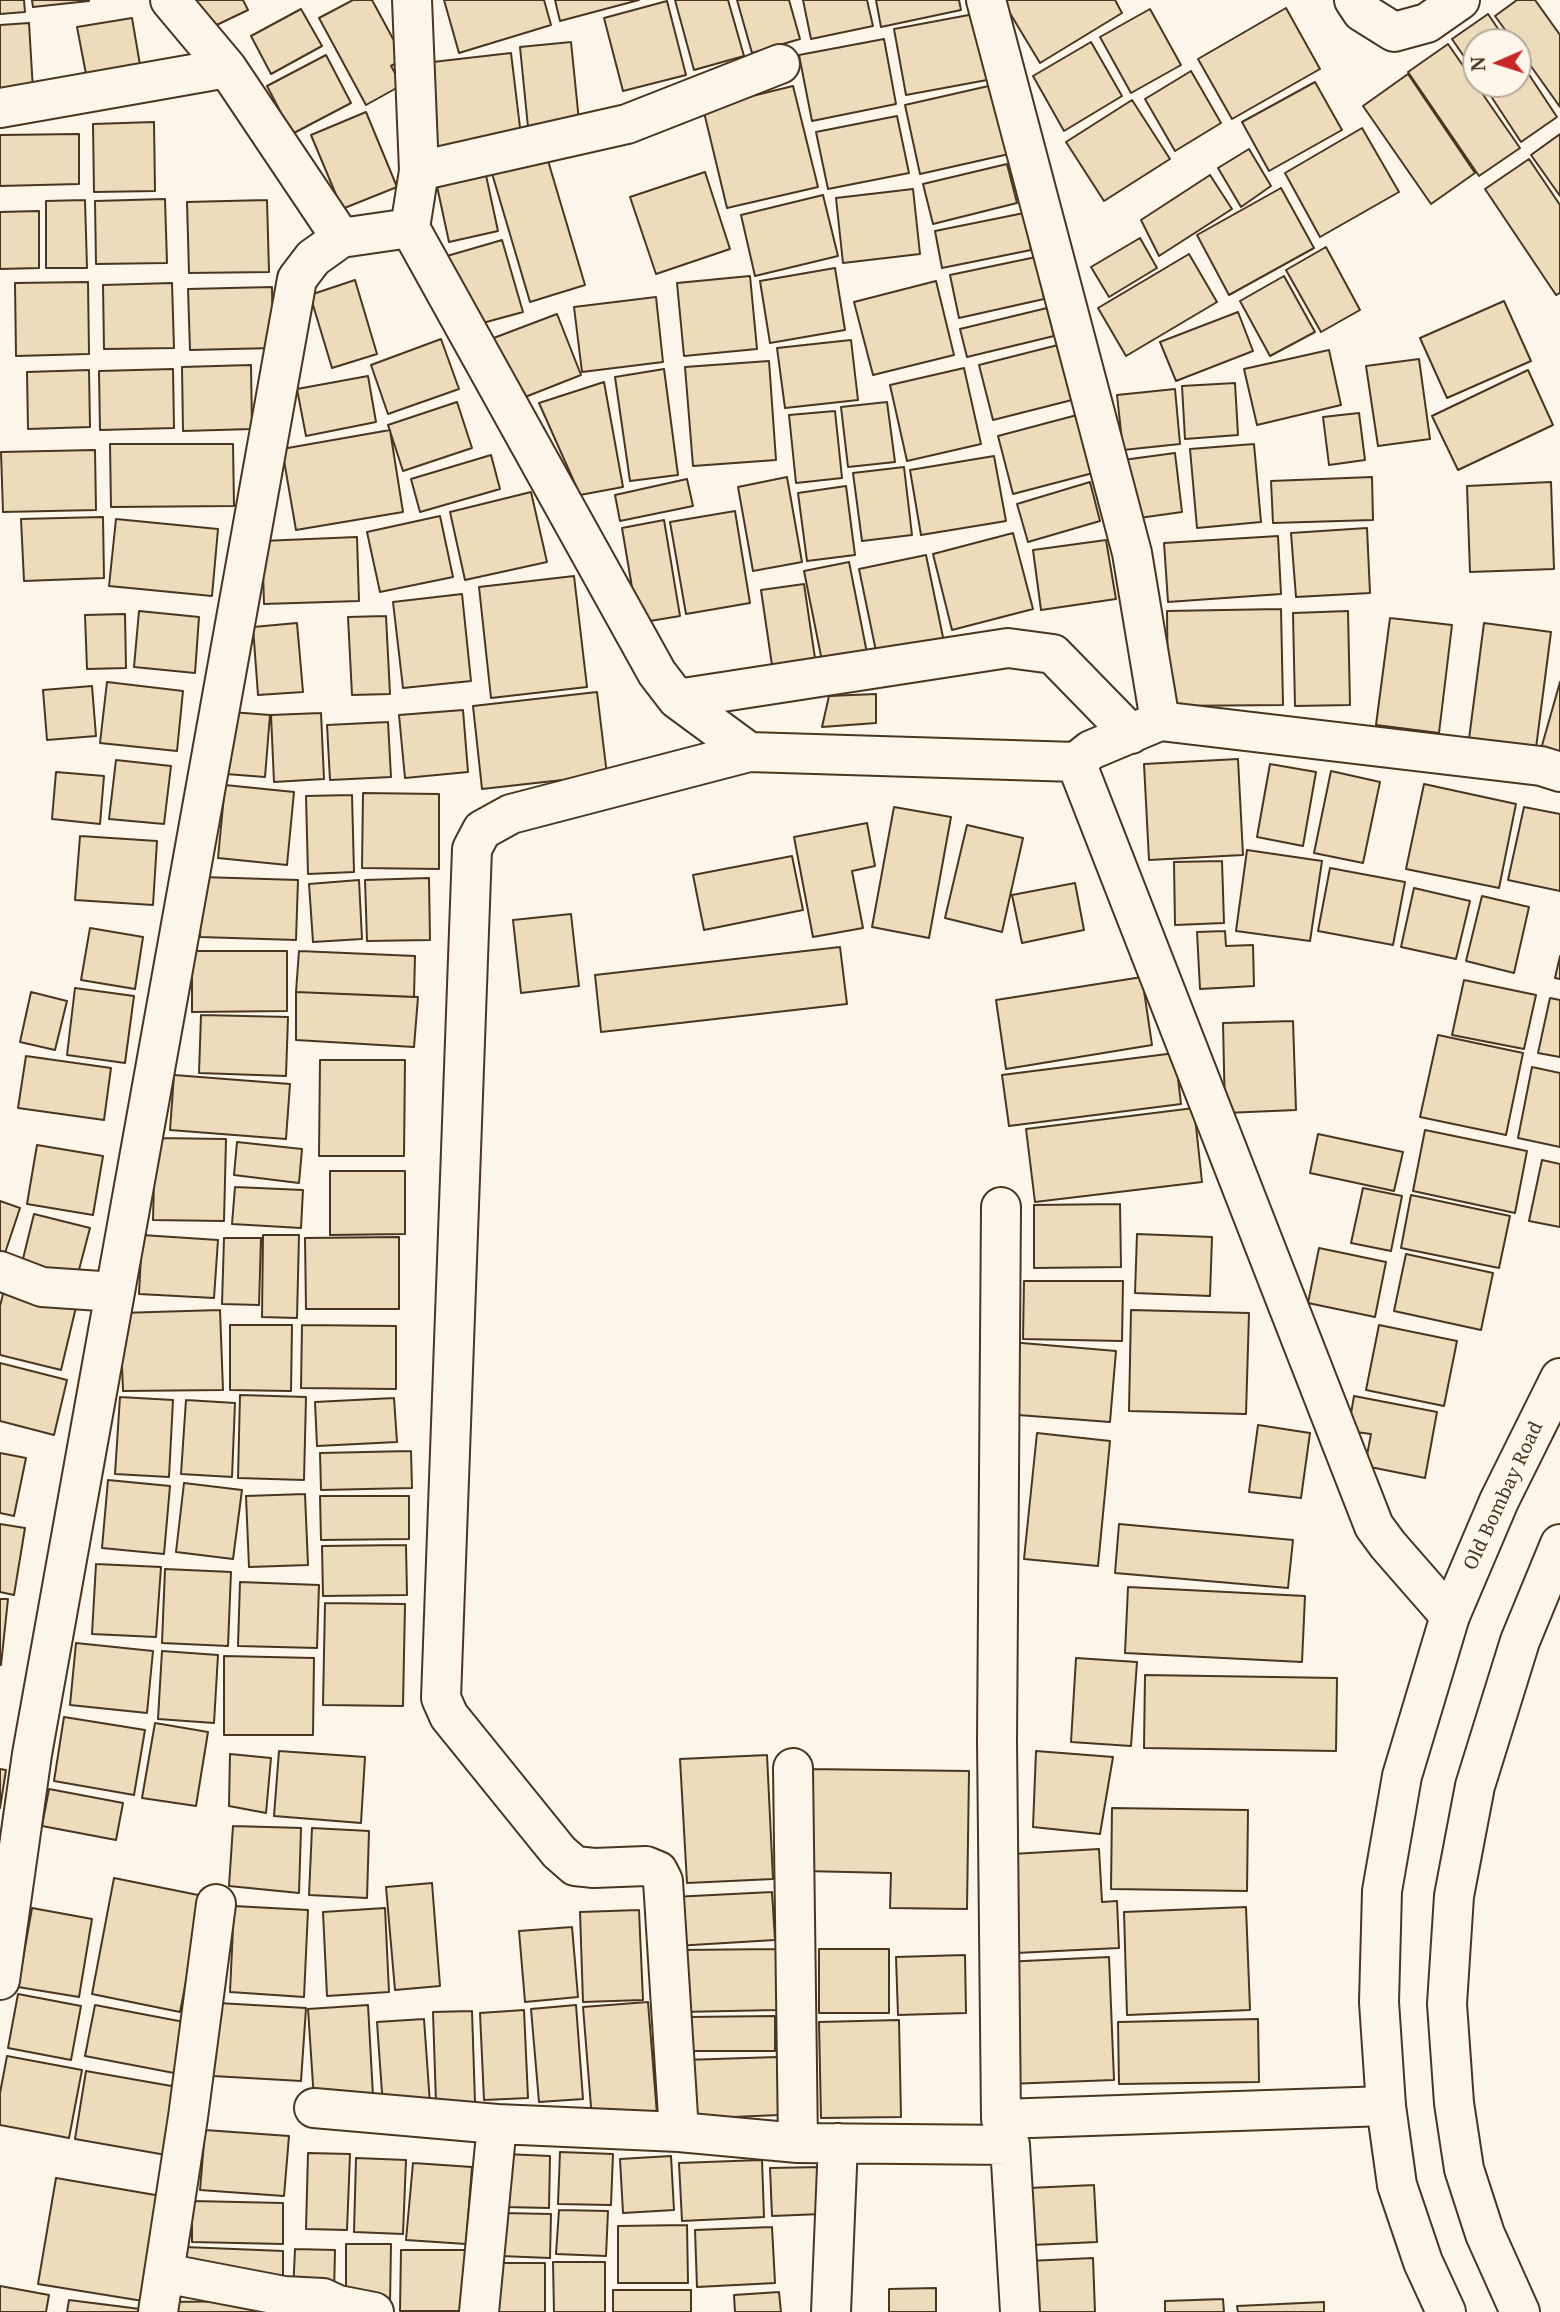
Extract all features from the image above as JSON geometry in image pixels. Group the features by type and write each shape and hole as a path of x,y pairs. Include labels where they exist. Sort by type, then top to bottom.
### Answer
{"street":[{"path":"170,0 227,68 341,238"},
{"path":"412,0 419,171 410,228 641,645 677,699 749,752"},
{"path":"986,0 1132,553 1145,728"},
{"path":"1354,0 1362,12 1394,32 1427,23 1461,0"},
{"path":"419,171 626,124 780,64"},
{"path":"0,107 227,68"},
{"path":"0,1980 32,1754 297,279 313,258 341,238 410,228"},
{"path":"677,699 1008,648 1052,654 1145,728"},
{"path":"679,2132 663,1881 658,1871 646,1866 575,1866 559,1852 449,1716 441,1698 472,849 482,830 511,814 749,752 1076,762 1091,750 1145,728 1541,766 1560,772"},
{"path":"1076,762 1374,1526 1450,1616"},
{"path":"1002,1207 997,1740 1006,2132 1020,2312"},
{"path":"0,1271 43,1287 115,1292"},
{"name":"Old Bombay Road","path":"1446,2312 1423,2262 1397,2185 1386,2106 1379,2002 1382,1891 1402,1776 1450,1616 1499,1501 1560,1378"},
{"path":"1520,2312 1485,2234 1464,2169 1454,2102 1447,2004 1454,1896 1475,1786 1520,1641 1560,1544"},
{"path":"793,1768 798,2143"},
{"path":"158,2312 188,2117 216,1904"},
{"path":"314,2108 497,2124 679,2132 798,2143 838,2143 1386,2106"},
{"path":"479,2312 497,2124"},
{"path":"831,2312 838,2143"},
{"path":"164,2273 284,2296 323,2298 338,2305 374,2312"}],"building":[{"path":"0,0 24,0 25,12 0,14"},
{"path":"32,0 89,0 89,1 33,7"},
{"path":"187,0 243,0 248,10 202,32"},
{"path":"353,0 372,0 404,59 391,66 402,85 366,105 319,18"},
{"path":"444,0 544,0 551,25 459,53"},
{"path":"555,0 639,0 560,21"},
{"path":"675,0 728,0 744,56 694,70"},
{"path":"737,0 789,0 800,39 752,53"},
{"path":"803,0 867,0 873,26 811,39"},
{"path":"876,0 959,0 961,10 881,27"},
{"path":"1002,0 1115,0 1122,13 1040,63"},
{"path":"1517,0 1535,0 1560,35 1560,107 1532,68 1532,28 1504,28 1495,16"},
{"path":"667,1 686,75 623,91 604,18"},
{"path":"1286,8 1320,69 1232,119 1198,59"},
{"path":"301,9 322,46 271,74 251,36"},
{"path":"1150,9 1181,65 1131,93 1100,37"},
{"path":"974,14 987,80 906,95 894,29"},
{"path":"1488,14 1498,28 1468,28"},
{"path":"132,18 140,65 86,74 77,27"},
{"path":"29,23 33,90 0,91 0,25"},
{"path":"1462,32 1462,54 1452,39"},
{"path":"884,39 896,104 812,121 799,55"},
{"path":"571,42 579,121 528,127 520,47"},
{"path":"1091,42 1122,96 1064,131 1033,76"},
{"path":"1448,44 1462,64 1462,98 1485,98 1520,148 1479,176 1408,72"},
{"path":"511,53 522,144 435,154 424,63"},
{"path":"326,55 351,103 292,134 267,86"},
{"path":"1191,71 1221,123 1175,151 1145,99"},
{"path":"1408,74 1475,173 1431,204 1363,106"},
{"path":"1532,79 1557,117 1521,142 1492,98 1532,98"},
{"path":"1315,82 1342,130 1269,171 1242,122"},
{"path":"993,85 1009,154 920,174 905,105"},
{"path":"793,86 818,187 727,208 703,108"},
{"path":"1132,100 1170,159 1104,201 1066,142"},
{"path":"366,112 397,187 342,209 311,135"},
{"path":"897,116 909,173 828,189 816,132"},
{"path":"154,122 155,191 94,192 93,124"},
{"path":"1362,128 1399,192 1320,237 1285,173"},
{"path":"79,134 79,184 0,186 0,135"},
{"path":"1560,134 1560,196 1531,155"},
{"path":"1249,149 1271,186 1241,207 1218,168"},
{"path":"546,154 585,285 530,302 491,170"},
{"path":"1529,159 1560,205 1560,293 1556,295 1485,189"},
{"path":"1007,164 1017,203 933,224 923,184"},
{"path":"484,166 498,231 449,242 435,177"},
{"path":"705,172 730,249 656,274 630,197"},
{"path":"1210,175 1232,209 1159,256 1141,220"},
{"path":"1281,188 1314,248 1229,295 1197,235"},
{"path":"913,189 920,254 843,263 836,198"},
{"path":"823,195 838,256 755,276 741,215"},
{"path":"165,199 167,263 96,264 95,201"},
{"path":"85,200 87,268 46,268 46,201"},
{"path":"267,200 269,272 189,273 187,202"},
{"path":"39,211 39,268 0,269 0,212"},
{"path":"1024,213 1031,250 942,268 935,231"},
{"path":"1140,238 1157,268 1109,297 1091,267"},
{"path":"502,240 523,312 468,327 447,256"},
{"path":"1326,247 1360,310 1321,332 1286,270"},
{"path":"1189,254 1217,302 1126,356 1098,308"},
{"path":"1036,257 1044,299 959,318 950,275"},
{"path":"835,268 845,330 770,343 760,281"},
{"path":"750,276 757,349 684,356 677,283"},
{"path":"1284,276 1315,332 1270,356 1240,301"},
{"path":"355,280 377,354 332,368 310,295"},
{"path":"936,281 954,355 873,375 854,302"},
{"path":"88,282 89,354 16,356 15,283"},
{"path":"172,283 174,348 104,349 103,285"},
{"path":"272,287 273,348 190,350 188,289"},
{"path":"656,297 663,362 582,372 574,307"},
{"path":"1504,301 1531,361 1447,398 1420,338"},
{"path":"1047,308 1054,336 967,357 960,329"},
{"path":"1238,312 1253,351 1176,381 1160,342"},
{"path":"557,314 581,375 515,401 491,339"},
{"path":"441,339 459,389 388,414 371,365"},
{"path":"851,340 858,400 785,408 777,348"},
{"path":"1058,345 1072,400 993,420 979,365"},
{"path":"1329,350 1341,405 1257,425 1244,369"},
{"path":"1419,359 1430,439 1378,446 1366,366"},
{"path":"769,361 776,460 693,466 685,367"},
{"path":"251,365 252,429 183,431 182,367"},
{"path":"964,368 981,444 907,461 890,385"},
{"path":"173,369 174,428 100,430 99,371"},
{"path":"664,369 678,475 630,481 615,377"},
{"path":"89,370 90,427 28,429 27,372"},
{"path":"1528,370 1553,425 1458,470 1432,416"},
{"path":"368,376 376,422 306,436 297,389"},
{"path":"604,382 623,487 580,495 539,403"},
{"path":"1235,383 1238,435 1185,439 1182,386"},
{"path":"1175,389 1180,444 1123,450 1117,395"},
{"path":"457,402 472,448 403,471 388,425"},
{"path":"887,402 895,462 848,467 841,407"},
{"path":"835,411 842,478 796,483 789,415"},
{"path":"1359,413 1365,460 1329,465 1323,417"},
{"path":"1077,415 1093,473 1013,494 998,436"},
{"path":"390,430 403,512 296,530 282,449"},
{"path":"110,444 233,444 234,506 111,507"},
{"path":"1254,444 1261,522 1197,528 1190,449"},
{"path":"95,450 96,510 3,512 1,452"},
{"path":"1175,453 1182,512 1132,519 1123,460"},
{"path":"491,455 500,489 420,512 411,479"},
{"path":"994,456 1006,521 921,535 910,470"},
{"path":"904,467 912,535 862,541 853,473"},
{"path":"787,477 802,562 753,571 738,487"},
{"path":"1372,477 1373,520 1273,523 1271,481"},
{"path":"687,479 693,506 620,521 615,495"},
{"path":"1090,482 1100,521 1028,542 1017,504"},
{"path":"1551,482 1554,569 1470,572 1467,486"},
{"path":"846,486 855,555 807,561 798,493"},
{"path":"531,492 547,562 465,580 450,512"},
{"path":"735,511 750,603 686,614 670,522"},
{"path":"440,516 453,577 380,592 367,532"},
{"path":"103,517 104,578 24,581 21,519"},
{"path":"116,519 218,529 212,596 109,586"},
{"path":"664,520 680,616 638,623 622,528"},
{"path":"1367,528 1370,593 1296,597 1291,533"},
{"path":"1013,533 1033,609 952,630 933,554"},
{"path":"1278,536 1281,594 1168,602 1164,543"},
{"path":"357,537 359,601 264,604 262,541"},
{"path":"1106,540 1116,599 1041,610 1033,550"},
{"path":"926,555 944,642 877,656 859,569"},
{"path":"849,562 867,653 822,661 804,571"},
{"path":"574,576 587,687 491,698 479,587"},
{"path":"804,584 816,665 773,672 761,590"},
{"path":"462,594 471,681 403,688 393,602"},
{"path":"1281,609 1283,705 1168,706 1167,611"},
{"path":"139,611 199,617 195,673 134,667"},
{"path":"1348,611 1350,705 1295,706 1293,613"},
{"path":"125,614 126,668 87,669 85,615"},
{"path":"386,616 390,694 352,695 348,617"},
{"path":"1390,618 1452,625 1439,733 1376,725"},
{"path":"297,623 303,692 258,695 253,627"},
{"path":"1484,623 1551,632 1536,748 1469,739"},
{"path":"107,682 183,691 177,751 100,743"},
{"path":"1560,682 1560,754 1541,749"},
{"path":"92,686 96,736 47,740 43,690"},
{"path":"597,692 607,775 482,789 473,706"},
{"path":"876,694 876,723 822,727 829,696"},
{"path":"463,710 468,772 405,778 399,715"},
{"path":"231,712 270,715 265,777 226,774"},
{"path":"321,713 324,779 274,782 271,715"},
{"path":"388,722 391,777 330,780 327,725"},
{"path":"1238,759 1243,855 1149,860 1144,764"},
{"path":"116,760 171,766 164,824 109,819"},
{"path":"1270,764 1316,772 1303,846 1257,837"},
{"path":"1331,771 1380,782 1363,863 1314,853"},
{"path":"56,772 104,776 100,824 52,819"},
{"path":"1424,784 1516,804 1499,888 1406,869"},
{"path":"225,785 294,792 287,865 218,858"},
{"path":"363,793 439,794 439,869 362,868"},
{"path":"352,795 354,872 308,874 306,796"},
{"path":"894,807 951,817 929,938 872,927"},
{"path":"1524,807 1560,814 1560,891 1508,880"},
{"path":"867,823 875,866 852,871 863,928 813,937 794,837"},
{"path":"967,825 1023,838 1002,932 945,918"},
{"path":"80,836 157,841 153,905 75,900"},
{"path":"1247,850 1322,861 1310,941 1236,931"},
{"path":"792,856 803,910 704,930 693,875"},
{"path":"1222,861 1224,923 1175,925 1174,862"},
{"path":"1330,868 1405,882 1393,945 1318,931"},
{"path":"202,877 298,880 296,940 200,937"},
{"path":"429,878 430,940 367,941 365,880"},
{"path":"359,880 362,939 313,942 309,884"},
{"path":"1075,883 1084,930 1022,943 1012,895"},
{"path":"1414,888 1470,901 1456,959 1401,947"},
{"path":"1482,896 1529,907 1514,973 1466,961"},
{"path":"571,914 579,986 521,993 513,920"},
{"path":"90,928 143,937 135,989 81,980"},
{"path":"1225,931 1226,946 1253,945 1254,986 1200,989 1197,932"},
{"path":"840,947 847,1004 601,1032 595,975"},
{"path":"192,951 287,951 287,1011 192,1012"},
{"path":"299,951 415,956 414,997 296,992"},
{"path":"1560,956 1560,979 1555,978"},
{"path":"1142,977 1152,1045 1006,1069 996,1000"},
{"path":"1464,980 1536,995 1524,1049 1452,1035"},
{"path":"75,988 134,996 125,1063 67,1055"},
{"path":"31,992 67,1001 55,1050 20,1042"},
{"path":"296,992 418,997 414,1047 296,1040"},
{"path":"1550,998 1560,1000 1560,1057 1538,1053"},
{"path":"201,1015 288,1017 286,1076 199,1073"},
{"path":"1293,1021 1296,1110 1225,1113 1223,1023"},
{"path":"1438,1035 1523,1053 1506,1135 1420,1117"},
{"path":"1175,1053 1181,1104 1009,1126 1002,1075"},
{"path":"26,1056 111,1068 104,1120 18,1108"},
{"path":"320,1060 405,1060 404,1156 319,1156"},
{"path":"1532,1067 1560,1073 1560,1147 1518,1138"},
{"path":"174,1075 290,1084 286,1139 170,1130"},
{"path":"1194,1108 1202,1182 1035,1202 1026,1129"},
{"path":"1425,1130 1527,1151 1515,1213 1413,1191"},
{"path":"1318,1134 1403,1152 1394,1191 1310,1173"},
{"path":"155,1138 226,1139 224,1221 153,1220"},
{"path":"237,1142 302,1149 299,1183 234,1175"},
{"path":"37,1145 103,1156 93,1215 27,1204"},
{"path":"1542,1160 1560,1164 1560,1227 1529,1221"},
{"path":"330,1171 405,1171 405,1234 330,1235"},
{"path":"235,1187 303,1190 301,1228 232,1224"},
{"path":"1363,1188 1402,1196 1391,1251 1351,1243"},
{"path":"1411,1195 1510,1216 1499,1268 1401,1248"},
{"path":"0,1201 20,1208 1,1265 0,1265"},
{"path":"1120,1204 1121,1267 1034,1268 1034,1205"},
{"path":"34,1214 90,1228 75,1285 20,1271"},
{"path":"1137,1234 1212,1237 1210,1296 1135,1293"},
{"path":"142,1235 218,1240 214,1298 139,1294"},
{"path":"263,1235 299,1235 297,1318 262,1317"},
{"path":"399,1237 399,1309 306,1309 305,1238"},
{"path":"224,1238 261,1238 259,1305 222,1304"},
{"path":"1319,1248 1386,1262 1375,1317 1308,1303"},
{"path":"1406,1254 1493,1273 1481,1330 1394,1311"},
{"path":"1024,1281 1123,1281 1122,1341 1023,1339"},
{"path":"5,1286 77,1303 61,1370 0,1355 0,1306"},
{"path":"220,1310 223,1390 123,1391 120,1313"},
{"path":"1131,1310 1249,1313 1246,1414 1129,1411"},
{"path":"230,1325 292,1325 291,1391 230,1390"},
{"path":"302,1325 396,1326 396,1389 301,1388"},
{"path":"1379,1325 1457,1341 1444,1406 1366,1390"},
{"path":"1010,1342 1116,1351 1110,1422 1005,1414"},
{"path":"0,1363 67,1380 54,1435 0,1421"},
{"path":"240,1395 306,1397 304,1480 238,1478"},
{"path":"1354,1396 1437,1412 1425,1478 1365,1466 1371,1434 1348,1431"},
{"path":"120,1397 173,1400 169,1477 115,1474"},
{"path":"394,1398 397,1442 317,1446 315,1402"},
{"path":"186,1400 235,1403 232,1477 181,1474"},
{"path":"1258,1425 1310,1433 1301,1498 1249,1492"},
{"path":"1037,1433 1110,1441 1098,1566 1024,1559"},
{"path":"411,1451 412,1488 321,1490 320,1453"},
{"path":"0,1453 26,1458 14,1516 0,1513"},
{"path":"108,1480 170,1486 164,1554 102,1548"},
{"path":"184,1483 242,1490 233,1559 176,1552"},
{"path":"305,1494 308,1565 249,1567 246,1496"},
{"path":"320,1496 409,1496 409,1539 321,1540"},
{"path":"0,1524 25,1528 14,1595 0,1592"},
{"path":"1119,1524 1293,1540 1288,1588 1115,1573"},
{"path":"406,1545 407,1595 323,1596 322,1546"},
{"path":"96,1564 161,1567 156,1637 92,1634"},
{"path":"165,1569 231,1572 228,1646 162,1643"},
{"path":"240,1582 319,1585 317,1648 238,1646"},
{"path":"1128,1587 1305,1596 1302,1662 1125,1653"},
{"path":"0,1599 8,1599 1,1665 0,1665"},
{"path":"325,1603 405,1604 403,1706 323,1705"},
{"path":"76,1643 153,1651 147,1713 70,1705"},
{"path":"162,1651 218,1655 214,1723 158,1719"},
{"path":"224,1656 314,1658 313,1735 224,1735"},
{"path":"1076,1658 1137,1662 1131,1746 1071,1742"},
{"path":"1145,1675 1337,1678 1336,1751 1144,1748"},
{"path":"64,1717 145,1730 134,1795 54,1781"},
{"path":"155,1723 208,1732 196,1806 142,1798"},
{"path":"279,1751 365,1757 361,1823 274,1816"},
{"path":"1036,1751 1113,1757 1100,1834 1033,1827"},
{"path":"230,1754 271,1758 266,1813 229,1806"},
{"path":"767,1755 773,1879 687,1883 680,1759"},
{"path":"0,1769 6,1770 0,1808"},
{"path":"806,1769 969,1771 967,1909 890,1908 891,1873 804,1871"},
{"path":"49,1789 123,1803 116,1840 42,1826"},
{"path":"1112,1808 1248,1810 1247,1891 1111,1889"},
{"path":"233,1826 301,1828 299,1893 229,1886"},
{"path":"312,1828 369,1831 367,1898 309,1895"},
{"path":"1099,1849 1102,1902 1117,1901 1119,1948 1016,1953 1012,1854"},
{"path":"114,1878 203,1896 180,2012 92,1994"},
{"path":"432,1883 440,1986 395,1990 386,1887"},
{"path":"772,1892 775,1940 675,1946 673,1897"},
{"path":"234,1906 308,1910 304,1997 230,1992"},
{"path":"1246,1907 1250,2010 1127,2015 1124,1912"},
{"path":"32,1908 92,1919 79,1997 18,1987"},
{"path":"385,1908 389,1992 327,1996 323,1912"},
{"path":"639,1910 643,2000 583,2002 580,1912"},
{"path":"572,1927 578,1997 525,2002 519,1931"},
{"path":"777,1949 778,2010 680,2012 680,1950"},
{"path":"819,1949 889,1949 889,2013 819,2013"},
{"path":"965,1955 966,2013 898,2015 896,1957"},
{"path":"1109,1957 1114,2080 1007,2084 1003,1962"},
{"path":"18,1994 81,2006 71,2060 8,2048"},
{"path":"648,2002 657,2114 592,2119 583,2007"},
{"path":"218,2003 306,2008 301,2081 213,2076"},
{"path":"95,2005 184,2022 174,2073 85,2056"},
{"path":"368,2005 373,2096 314,2100 308,2009"},
{"path":"576,2005 583,2099 539,2102 531,2009"},
{"path":"524,2010 528,2098 484,2100 480,2013"},
{"path":"472,2011 475,2102 436,2103 433,2012"},
{"path":"775,2016 775,2051 688,2051 688,2017"},
{"path":"424,2019 430,2104 383,2107 377,2022"},
{"path":"1258,2019 1259,2082 1119,2084 1118,2022"},
{"path":"899,2020 901,2117 821,2118 819,2022"},
{"path":"7,2056 82,2070 69,2138 0,2125 0,2093"},
{"path":"777,2057 779,2115 686,2119 684,2060"},
{"path":"86,2071 177,2087 166,2155 75,2139"},
{"path":"205,2130 289,2136 284,2196 200,2190"},
{"path":"560,2152 613,2154 611,2205 558,2204"},
{"path":"308,2153 350,2154 347,2230 306,2229"},
{"path":"505,2154 550,2156 549,2208 504,2207"},
{"path":"671,2156 674,2210 623,2213 620,2159"},
{"path":"356,2158 406,2160 403,2234 354,2232"},
{"path":"762,2160 764,2217 682,2221 679,2163"},
{"path":"413,2163 472,2167 466,2244 406,2240"},
{"path":"821,2167 822,2214 772,2216 770,2168"},
{"path":"56,2178 167,2197 149,2302 38,2284"},
{"path":"1094,2185 1097,2242 1032,2245 1029,2188"},
{"path":"192,2201 283,2203 283,2244 192,2242"},
{"path":"559,2210 608,2211 606,2256 556,2254"},
{"path":"502,2213 551,2214 550,2258 501,2256"},
{"path":"687,2225 688,2283 618,2283 618,2226"},
{"path":"772,2227 775,2283 697,2287 695,2230"},
{"path":"346,2244 391,2244 390,2304 346,2304"},
{"path":"185,2247 283,2251 283,2290 185,2272"},
{"path":"295,2249 335,2250 334,2294 293,2293"},
{"path":"401,2250 465,2250 465,2311 400,2311"},
{"path":"1093,2258 1095,2312 1030,2312 1028,2261"},
{"path":"553,2262 605,2262 605,2312 554,2312"},
{"path":"494,2263 545,2263 545,2312 494,2312"},
{"path":"0,2286 49,2295 46,2312 0,2312"},
{"path":"936,2288 936,2312 889,2312 889,2289"},
{"path":"613,2290 691,2290 691,2312 613,2312"},
{"path":"779,2292 781,2312 735,2312 734,2295"},
{"path":"1223,2299 1224,2312 1165,2312 1165,2301"},
{"path":"69,2300 148,2310 148,2312 67,2312"},
{"path":"255,2301 255,2312 166,2312 166,2302"},
{"path":"1324,2302 1324,2312 1238,2312 1237,2306"}]}
